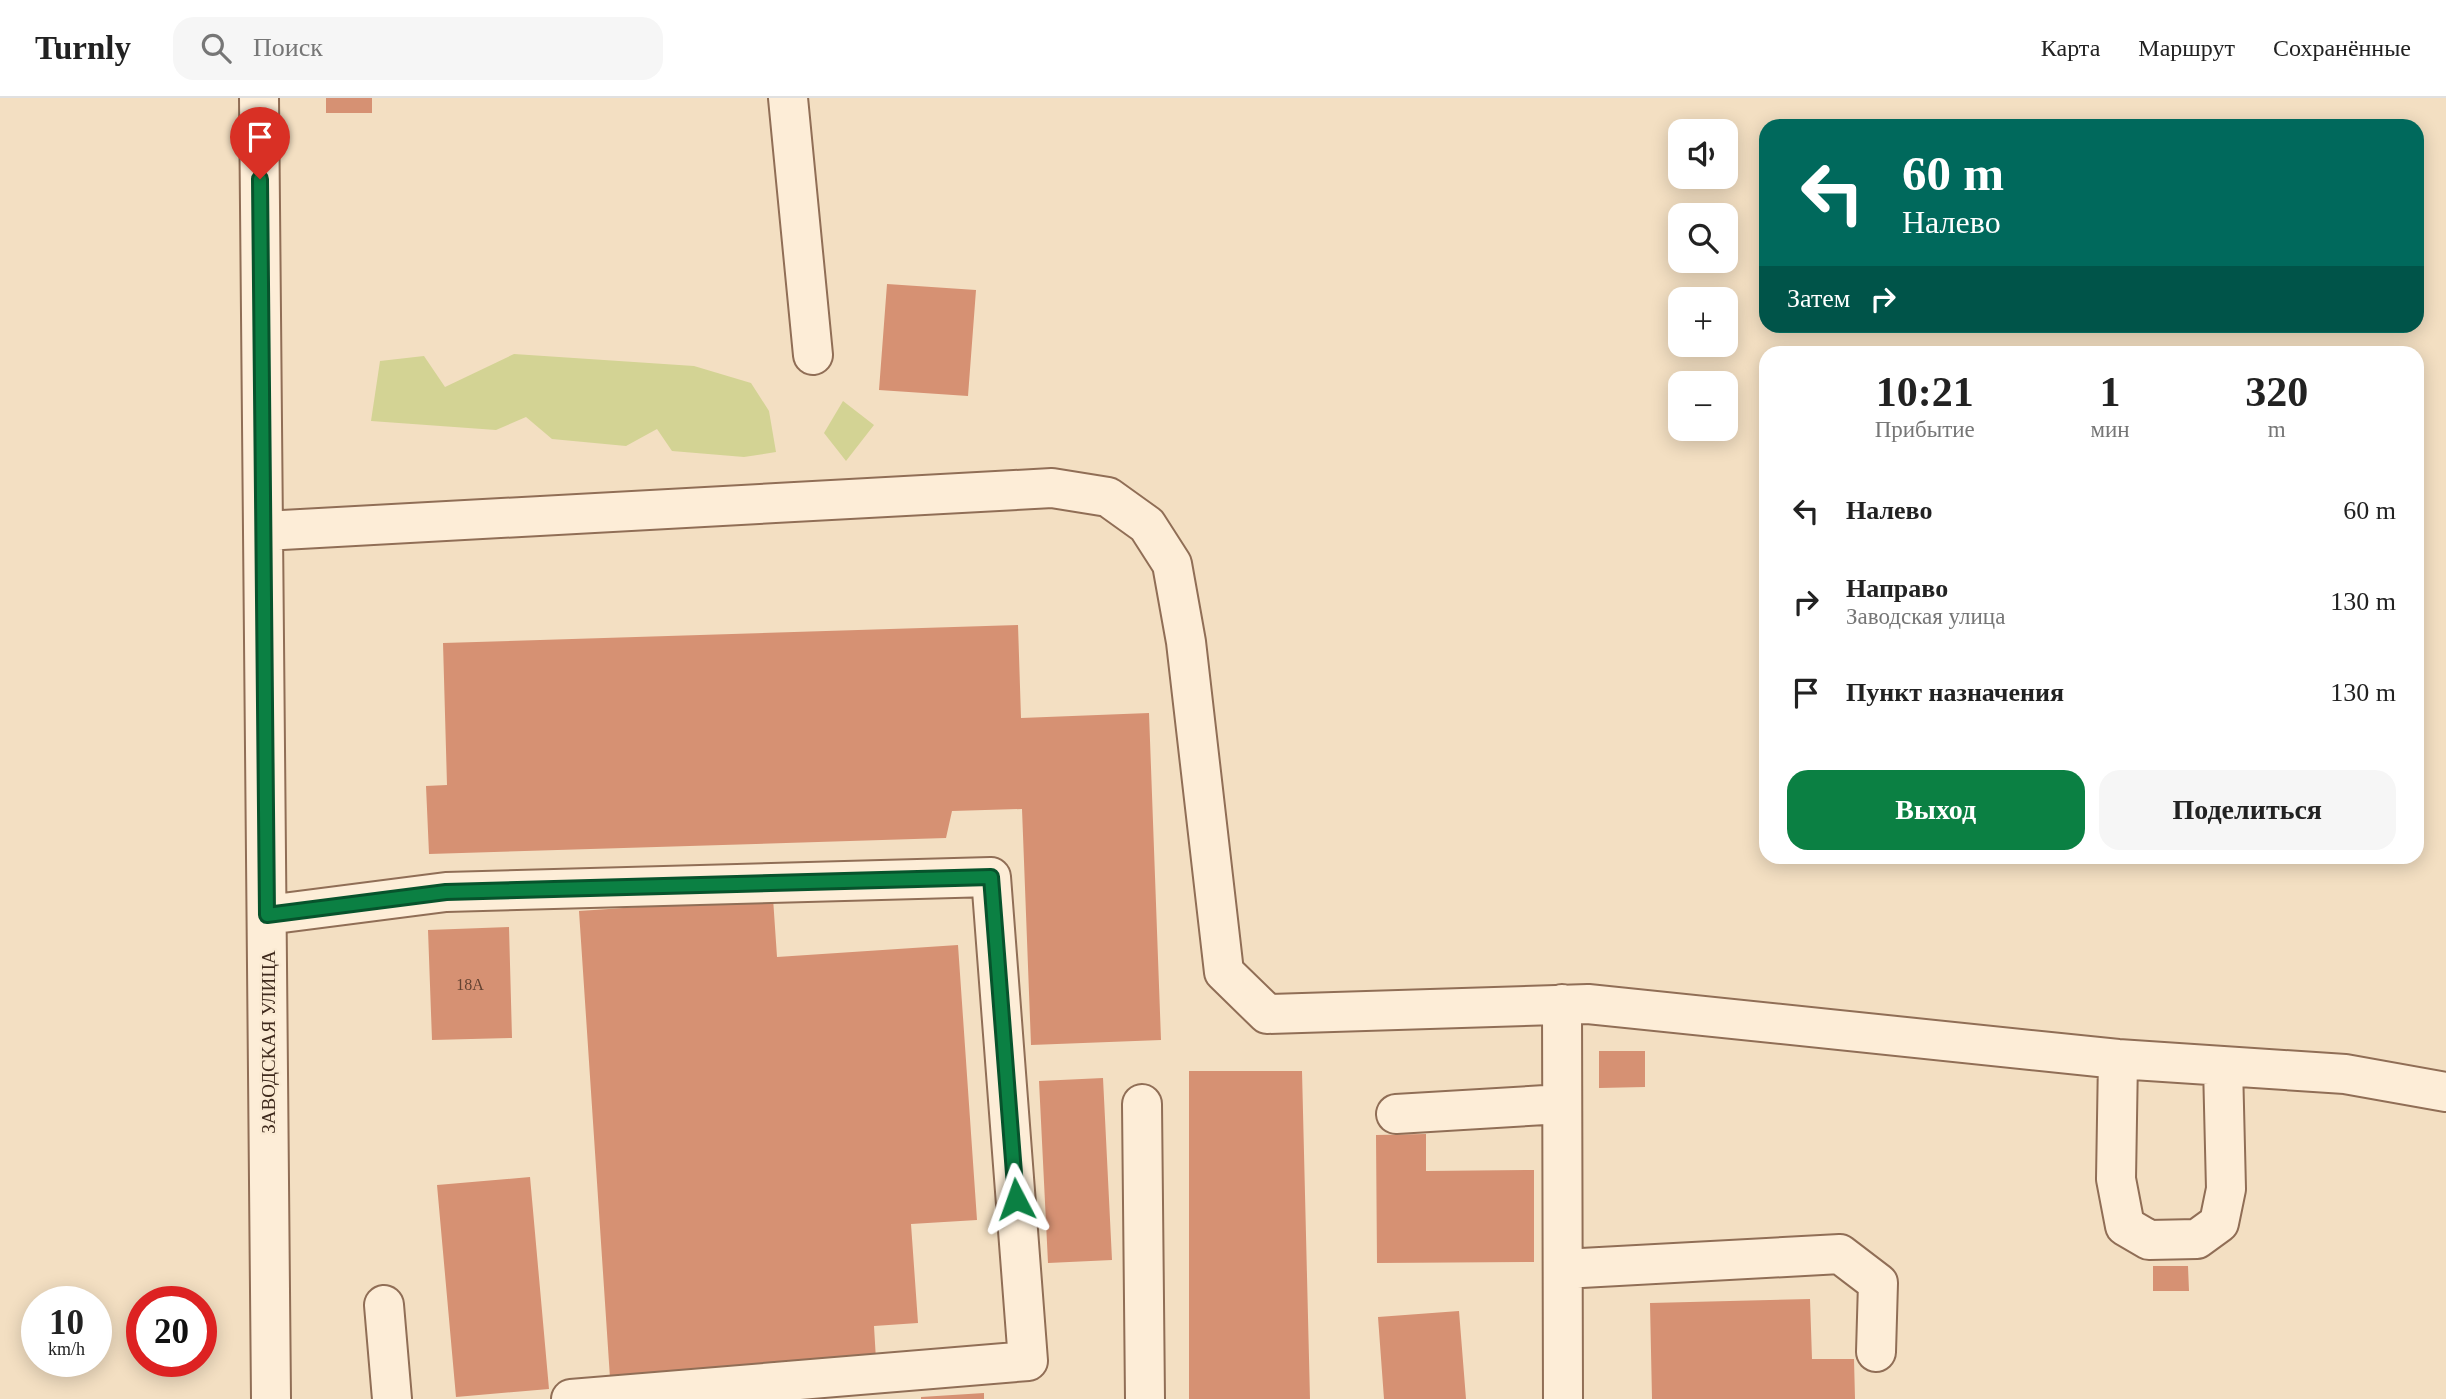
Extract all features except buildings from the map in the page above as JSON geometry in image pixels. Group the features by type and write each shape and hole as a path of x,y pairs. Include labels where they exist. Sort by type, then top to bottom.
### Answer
{"street":[{"name":"ЗАВОДСКАЯ УЛИЦА","path":"259,98 271,1399"},
{"path":"789,98 813,355"},
{"path":"264,531 1052,488 1108,497 1147,525 1172,564 1186,642 1224,972 1267,1014 1588,1004 2118,1059 2345,1074 2446,1092"},
{"path":"267,915 446,892 991,877 1028,1361 571,1399"},
{"path":"1562,1004 1563,1399"},
{"path":"2118,1059 2116,1179 2124,1226 2149,1240 2197,1239 2219,1223 2226,1189 2223,1066"},
{"path":"1142,1104 1145,1399"},
{"path":"1396,1114 1562,1104"},
{"path":"1563,1269 1840,1254 1878,1283 1876,1352"},
{"path":"384,1305 392,1399"}],"green space":[{"path":"514,354 694,366 751,383 769,411 776,452 744,457 672,451 657,429 626,446 552,439 526,417 496,430 371,421 380,361 424,356 445,387"},
{"path":"843,401 874,425 846,461 824,433"}],"route":[{"path":"260,179 267,915 446,892 991,877 1016,1199"}]}
